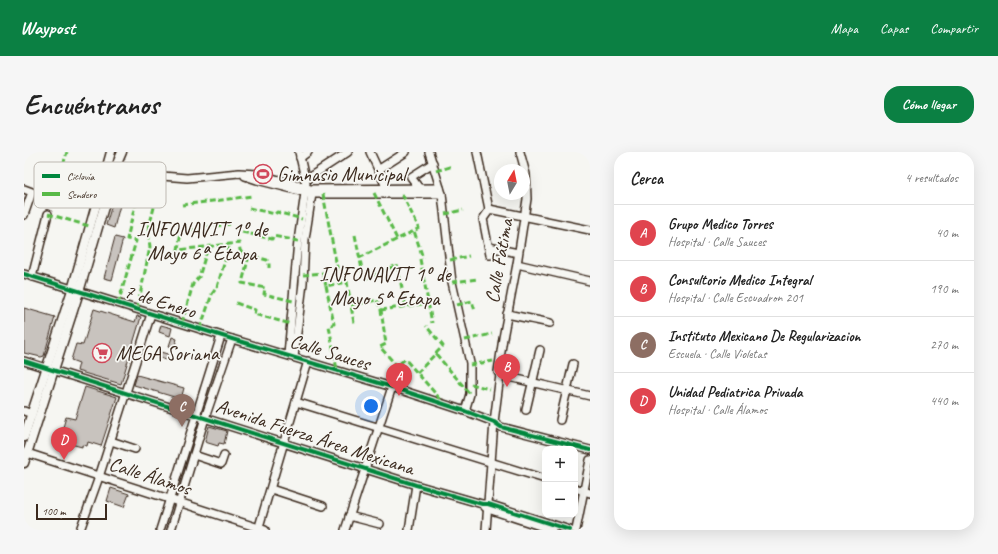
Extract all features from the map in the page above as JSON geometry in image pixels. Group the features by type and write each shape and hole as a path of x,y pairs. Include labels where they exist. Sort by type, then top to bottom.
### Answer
{"main road":[{"path":"108,162 111,152"},
{"path":"118,162 122,152"},
{"path":"75,291 89,226 95,208"},
{"path":"24,463 50,369 104,208"},
{"path":"89,226 98,229"},
{"path":"24,437 28,412 50,369"}],"street":[{"path":"291,356 298,241 309,192 299,155 308,152"},
{"path":"305,180 348,152"},
{"path":"370,152 388,191"},
{"path":"378,170 406,152"},
{"path":"429,152 441,191 452,282 470,363 470,394 465,411"},
{"path":"477,152 489,209 483,219 490,255"},
{"name":"Calle Fátima","path":"486,530 486,505 500,375 498,372 506,314 527,199 526,174 520,152"},
{"path":"419,188 411,177 433,163"},
{"path":"166,176 187,178 239,173 257,180 309,192 441,191"},
{"path":"388,191 419,188 441,191"},
{"path":"24,189 32,192 24,215"},
{"path":"489,209 590,230"},
{"path":"32,277 48,214"},
{"path":"489,247 518,253"},
{"path":"516,264 590,281"},
{"path":"24,274 75,291"},
{"name":"7 de Enero","path":"75,291 232,340"},
{"path":"80,530 111,441 151,314"},
{"path":"506,314 550,323"},
{"path":"160,530 221,336"},
{"path":"170,530 205,418 232,340"},
{"name":"Calle Sauces","path":"232,340 291,356 392,387 465,411 501,426 590,450"},
{"path":"526,410 540,350"},
{"name":"Avenida Fuerza Área Mexicana","path":"24,361 416,485 570,530"},
{"path":"261,529 270,489 308,361"},
{"path":"560,420 573,364"},
{"path":"500,375 590,396"},
{"path":"345,530 392,387"},
{"path":"296,402 542,478"},
{"path":"111,441 135,449"},
{"name":"Calle Álamos","path":"26,453 261,529"},
{"path":"194,455 222,464 224,455"},
{"path":"576,530 586,492 590,460"},
{"path":"409,530 416,485"},
{"path":"270,489 323,506"},
{"name":"Avenida Fuerza Área Mexicana","path":"486,505 552,530"},
{"path":"349,516 380,524"}],"building":[{"path":"111,208 119,208 114,228 106,225"},
{"path":"115,237 123,239 112,280 104,278"},
{"path":"24,308 55,317 44,356 41,357 24,353"},
{"name":"MEGA Soriana","path":"94,309 135,322 137,316 141,317 121,384 77,371 79,363 71,360 76,344 83,345"},
{"path":"161,325 172,328 170,336 159,332"},
{"path":"172,337 177,339 174,348 169,346"},
{"path":"156,351 168,354 166,360 154,356"},
{"path":"137,375 184,388 181,399 134,385"},
{"path":"85,387 117,397 101,446 88,442 87,446 82,445 82,447 59,441 66,417 75,419"},
{"path":"209,426 227,431 224,444 219,443 218,446 205,442"},
{"path":"111,488 129,494 124,507 107,501"}],"marked path":[{"path":"64,162 67,152"},
{"path":"436,171 453,166"},
{"path":"374,193 397,239"},
{"path":"323,194 340,283"},
{"path":"402,194 419,228 414,231 423,258"},
{"path":"182,205 252,196"},
{"path":"118,304 136,241 127,239 134,208"},
{"path":"137,310 150,247 148,231 154,208"},
{"path":"249,208 275,214 277,212 302,219"},
{"path":"445,214 463,210"},
{"path":"48,214 89,226"},
{"path":"230,224 181,231 178,250 239,243 242,253 267,260 269,263 269,268"},
{"path":"359,258 414,231"},
{"path":"242,232 272,239 273,236 298,241"},
{"path":"355,235 364,279 397,265 406,307"},
{"path":"200,329 212,294 217,287 230,244"},
{"path":"182,323 193,284 199,277 208,247"},
{"path":"249,256 242,283 265,288 264,294 293,301"},
{"path":"450,260 469,256"},
{"path":"420,259 432,323"},
{"path":"303,275 323,273 326,286 347,282 354,323"},
{"path":"452,282 478,279"},
{"path":"326,286 334,324 329,326 337,370"},
{"path":"351,305 377,300 381,310 386,344 380,347 397,366 405,359 443,402"},
{"path":"457,305 472,301 475,311"},
{"path":"236,303 255,310 254,314 291,324"},
{"path":"381,310 428,303"},
{"path":"417,373 443,346 426,326"},
{"path":"465,340 492,334"},
{"path":"436,354 470,394"},
{"path":"470,365 493,361"},
{"path":"471,384 489,389"}],"cycle path":[{"path":"24,274 392,387 465,411 494,422 501,427 590,450"},
{"path":"24,361 416,485 482,504 488,504 570,530"}],"place":[{"name":"Gimnasio Municipal","path":"263,174"},
{"name":"MEGA Soriana","path":"102,353"},
{"name":"Consultorio Medico Integral","path":"507,387"},
{"name":"Grupo Medico Torres","path":"399,396"},
{"name":"Instituto Mexicano De Regularizacion","path":"182,427"},
{"name":"Unidad Pediatrica Privada","path":"64,460"}],"district":[{"name":"INFONAVIT 1º de Mayo 6ª Etapa","path":"202,241"},
{"name":"INFONAVIT 1º de Mayo 5ª Etapa","path":"385,286"}]}
